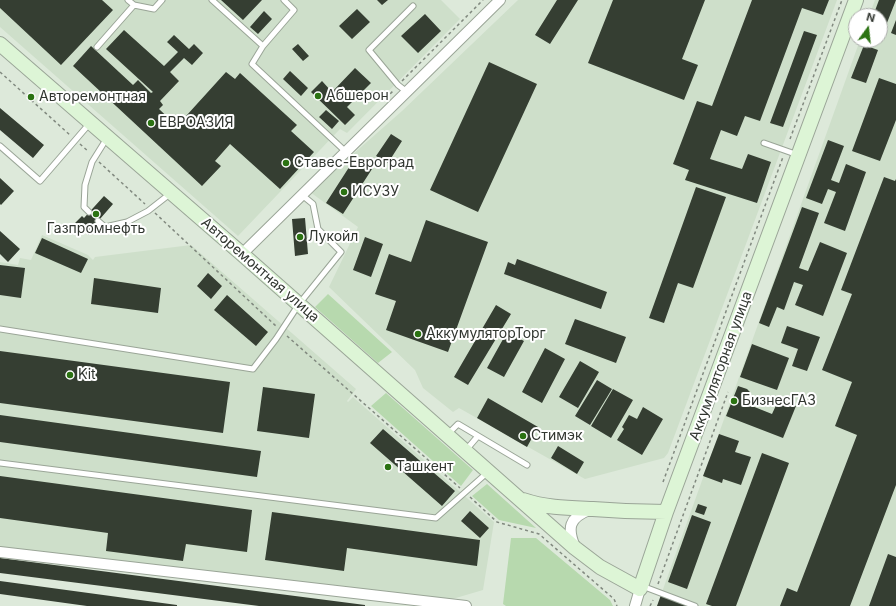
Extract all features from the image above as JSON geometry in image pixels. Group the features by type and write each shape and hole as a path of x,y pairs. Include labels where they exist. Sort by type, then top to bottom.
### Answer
{"street":[{"path":"242,254 500,0"},
{"name":"Аккумуляторная улица","path":"641,587 666,512 856,0"},
{"name":"Авторемонтная улица","path":"0,44 242,254 519,498"},
{"path":"519,498 543,506 555,508 591,509 636,513 666,512"},
{"path":"519,498 575,548 600,567 641,587 634,606"},
{"path":"575,548 570,530 571,524 580,514 591,509"},
{"path":"0,552 466,606"}],"lane":[{"path":"128,0 134,5 154,10 162,0"},
{"path":"212,0 263,46"},
{"path":"284,0 294,10 263,46 252,64 346,152"},
{"path":"97,46 134,5"},
{"path":"407,92 398,85 369,50 414,6"},
{"path":"0,146 40,181 91,123"},
{"path":"89,212 84,208 85,185 95,157 107,137"},
{"path":"764,142 798,156"},
{"path":"98,221 105,227 127,222 151,209 172,193"},
{"path":"0,329 253,369 299,304 341,252 318,229 313,204 302,196"},
{"path":"447,435 458,424 527,466"},
{"path":"465,451 478,436"},
{"path":"0,463 436,518 489,472"},
{"path":"641,587 695,606"}],"path":[{"path":"382,102 483,0"},
{"path":"790,139 842,0"},
{"path":"0,72 95,157 281,331 465,492 497,522 539,534 614,599 617,606"},
{"path":"663,482 784,155"},
{"path":"657,588 728,392"},
{"path":"650,606 652,600"}],"shaded area":[{"path":"0,0 441,0 460,19 347,133 340,129 238,236 0,27"},
{"path":"518,0 837,0 668,453 664,458 585,479 459,408 453,412 423,388 415,370 329,287 358,227 310,192 402,111"},
{"path":"875,0 896,0 896,606 657,606 857,48 888,48 888,8 872,8"},
{"path":"42,235 88,255 93,260 95,257 191,245 356,389 347,401 348,402 353,397 494,522 483,590 449,600 0,549 0,262 18,265 20,258 31,260"}],"green space":[{"path":"328,294 392,352 378,363 315,307"},
{"path":"386,393 473,470 461,486 371,406"},
{"path":"487,484 536,528 499,520 472,496"},
{"path":"511,538 536,538 610,600 613,606 506,606 503,604"}],"building":[{"path":"0,0 102,0 113,10 61,65 0,8"},
{"path":"221,0 262,0 243,20"},
{"path":"377,0 388,0 382,5"},
{"path":"557,0 578,0 550,44 535,35"},
{"path":"613,0 705,0 682,59 698,65 684,100 588,63"},
{"path":"752,0 829,0 823,15 802,8 760,121 745,116 737,136 721,130 710,159 742,169 748,154 771,162 757,203 685,180 689,170 673,164 697,101 712,106"},
{"path":"879,0 896,0 888,20 888,8 876,8"},
{"path":"357,9 370,22 352,39 339,26"},
{"path":"264,11 272,19 258,34 250,27"},
{"path":"425,14 441,31 418,53 401,36"},
{"path":"896,20 896,35 891,33"},
{"path":"124,30 164,66 178,52 167,42 174,35 189,49 194,44 203,53 192,65 184,58 170,72 179,81 160,101 163,105 159,109 177,126 226,72 235,79 240,73 297,125 291,131 314,152 280,189 230,144 215,161 221,166 202,186 73,66 91,46 133,85 138,80 151,93 153,92 106,49"},
{"path":"804,31 817,35 783,127 770,123"},
{"path":"298,44 309,56 303,61 292,49"},
{"path":"863,48 872,48 878,50 866,83 851,78"},
{"path":"489,62 537,84 478,212 430,190"},
{"path":"355,68 371,83 347,107 355,115 345,125 311,92 322,81 332,92"},
{"path":"290,71 308,88 301,96 283,79"},
{"path":"879,78 896,84 896,120 880,161 852,151"},
{"path":"0,108 44,145 33,158 0,130"},
{"path":"326,110 339,121 332,129 319,117"},
{"path":"391,134 402,141 388,163 376,156"},
{"path":"828,140 844,146 831,180 839,183 846,164 866,172 845,231 824,223 836,192 828,189 822,204 806,198"},
{"path":"355,158 372,169 343,214 326,203"},
{"path":"884,177 895,181 896,179 896,485 850,606 780,606 787,588 797,592 857,435 835,426 852,382 822,370 852,294 841,290"},
{"path":"0,178 14,191 1,205 0,204"},
{"path":"696,187 726,197 693,288 678,283 664,323 649,318"},
{"name":"Газпромнефть","path":"104,196 113,204 93,227 95,228 89,235 75,223 82,216 84,218"},
{"path":"802,207 819,213 799,268 808,271 820,242 847,253 823,316 795,305 803,285 794,282 784,310 777,307 769,327 759,323"},
{"name":"Лукойл","path":"305,218 308,254 295,256 292,219"},
{"path":"426,220 488,242 448,352 386,330 396,301 375,294 389,254 411,262"},
{"path":"0,231 20,249 8,262 0,254"},
{"path":"365,237 383,244 371,277 353,270"},
{"path":"42,238 88,259 81,273 35,253"},
{"path":"517,259 607,292 601,309 504,274 508,262 515,265"},
{"path":"0,265 25,268 21,298 0,295"},
{"path":"208,273 222,286 211,299 197,286"},
{"path":"94,278 161,288 158,313 91,304"},
{"path":"227,295 268,332 256,346 214,310"},
{"path":"496,305 511,314 468,385 454,377"},
{"path":"575,319 626,337 616,363 565,344"},
{"path":"787,326 820,337 807,371 792,366 798,349 781,343"},
{"path":"507,332 524,341 504,377 487,368"},
{"path":"752,344 789,358 777,390 740,377"},
{"path":"545,348 565,359 542,403 522,392"},
{"path":"0,351 230,382 223,433 0,403"},
{"path":"580,361 599,372 578,408 559,397"},
{"path":"597,380 612,389 590,425 575,416"},
{"path":"738,386 747,389 750,392 747,404 772,414 779,399 796,406 783,438 726,416"},
{"path":"263,387 315,394 309,438 257,431"},
{"path":"613,389 633,400 611,438 591,426"},
{"path":"488,398 538,427 527,447 477,418"},
{"path":"643,407 663,419 642,455 617,440 624,429 622,427 629,415 637,419"},
{"path":"0,415 261,451 257,477 0,442"},
{"path":"383,429 455,491 442,506 370,443"},
{"path":"719,434 739,441 735,452 751,457 741,485 723,479 722,483 703,476"},
{"path":"558,446 584,462 577,474 551,458"},
{"path":"762,453 789,463 736,606 712,606 706,604"},
{"path":"0,476 252,510 247,552 186,544 183,561 106,551 108,533 0,518"},
{"path":"698,504 707,507 704,515 695,512"},
{"path":"470,511 489,528 480,538 461,521"},
{"path":"272,512 480,540 477,566 347,548 344,571 265,560"},
{"path":"692,515 711,522 687,589 668,582"},
{"path":"888,554 896,557 896,606 869,606"},
{"path":"0,558 365,606 259,606 0,573"},
{"path":"0,581 177,606 87,606 0,594"},
{"path":"661,595 690,606 657,606"}],"place":[{"name":"Абшерон","path":"318,96"},
{"name":"Авторемонтная","path":"31,97"},
{"name":"ЕВРОАЗИЯ","path":"151,123"},
{"name":"Ставес-Евроград","path":"286,163"},
{"name":"ИСУЗУ","path":"344,192"},
{"name":"Газпромнефть","path":"96,214"},
{"name":"Лукойл","path":"300,237"},
{"name":"АккумуляторТорг","path":"418,334"},
{"name":"Kit","path":"70,375"},
{"name":"БизнесГАЗ","path":"734,401"},
{"name":"Стимэк","path":"523,436"},
{"name":"Ташкент","path":"388,467"}]}
